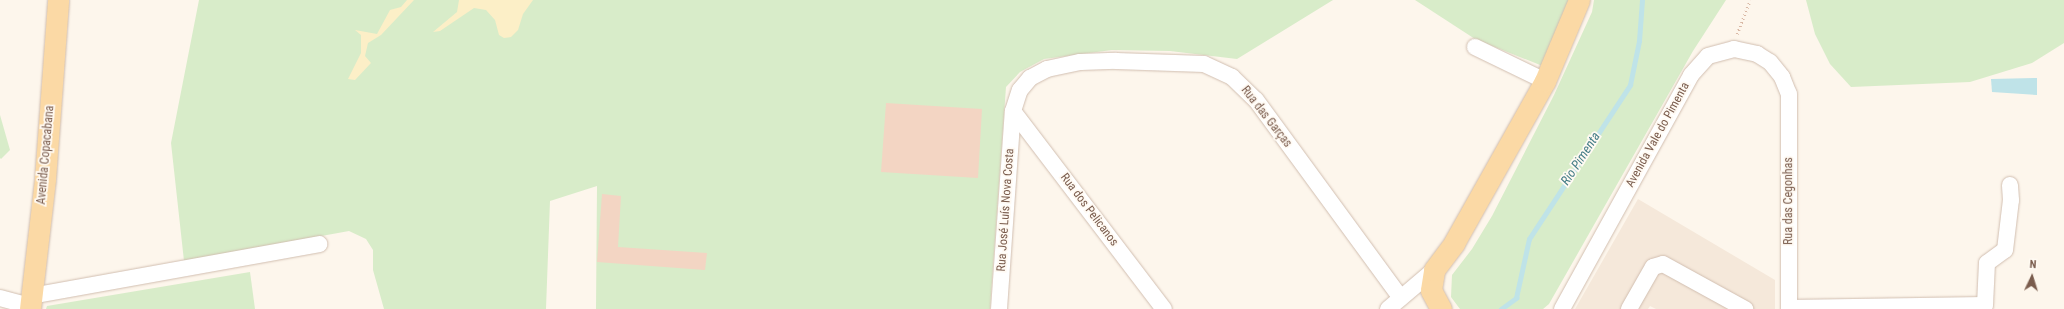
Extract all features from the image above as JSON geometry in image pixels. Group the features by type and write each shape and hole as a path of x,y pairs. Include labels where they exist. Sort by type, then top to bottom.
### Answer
{"main road":[{"name":"Avenida Copacabana","path":"30,304 45,179 58,0"},
{"path":"1437,302 1430,285 1434,270 1454,243 1545,81 1580,0"}],"street":[{"path":"1475,47 1545,81"},
{"name":"Avenida Vale do Pimenta","path":"1562,309 1691,75 1708,56 1734,49 1753,52 1770,62 1782,77 1789,94"},
{"name":"Rua das Garças","path":"1013,111 1020,90 1030,78 1054,67 1080,62 1170,62 1204,64 1220,70 1232,77 1256,100 1401,298"},
{"name":"Rua das Cegonhas","path":"1788,309 1789,94"},
{"name":"Rua José Luís Nova Costa","path":"999,309 1013,111"},
{"name":"Rua dos Pelicanos","path":"1013,111 1164,309"},
{"path":"1788,309 1985,305 1987,263 2005,250 2011,200 2010,185"},
{"path":"0,298 30,304 319,244"},
{"path":"1629,309 1653,268 1663,264 1746,309"},
{"path":"1388,309 1434,270"},
{"path":"1401,298 1437,302"}],"path":[{"path":"1734,49 1739,26 1750,0"}],"shaded area":[{"path":"1638,199 1775,280 1775,309 1656,309 1650,306 1648,309 1575,309"}],"green space":[{"path":"199,0 1333,0 1237,59 1170,51 1112,50 1044,59 1020,72 1006,87 990,309 596,309 597,186 550,201 546,309 384,309 373,270 373,250 366,239 349,231 184,261 171,143"},
{"path":"1415,0 1571,0 1545,67 1475,39"},
{"path":"1594,0 1726,0 1693,51 1549,304 1543,309 1460,309 1451,297 1452,275 1472,249 1492,216 1554,95 1592,12"},
{"path":"1806,0 2064,0 2064,43 2032,63 1970,82 1851,87 1830,64 1815,34"},
{"path":"0,115 10,150 1,159 0,158"},
{"path":"250,272 255,309 46,309 47,306"}],"sand":[{"path":"407,0 414,0 381,35 368,43 365,56 371,63 355,80 348,79 361,53 361,35 355,30 377,34 390,10 401,7"},
{"path":"459,0 533,0 523,14 518,30 511,37 504,38 499,35 495,20 486,10 474,8 440,31 433,32 457,12"}],"water":[{"path":"2037,78 2037,95 1992,92 1991,79"}],"building":[{"path":"886,103 982,109 978,178 881,172"},
{"path":"602,194 621,196 618,247 707,253 705,270 597,262"}],"waterway":[{"name":"Rio Pimenta","path":"1501,309 1516,298 1529,239 1630,85 1639,41 1642,0"}]}
